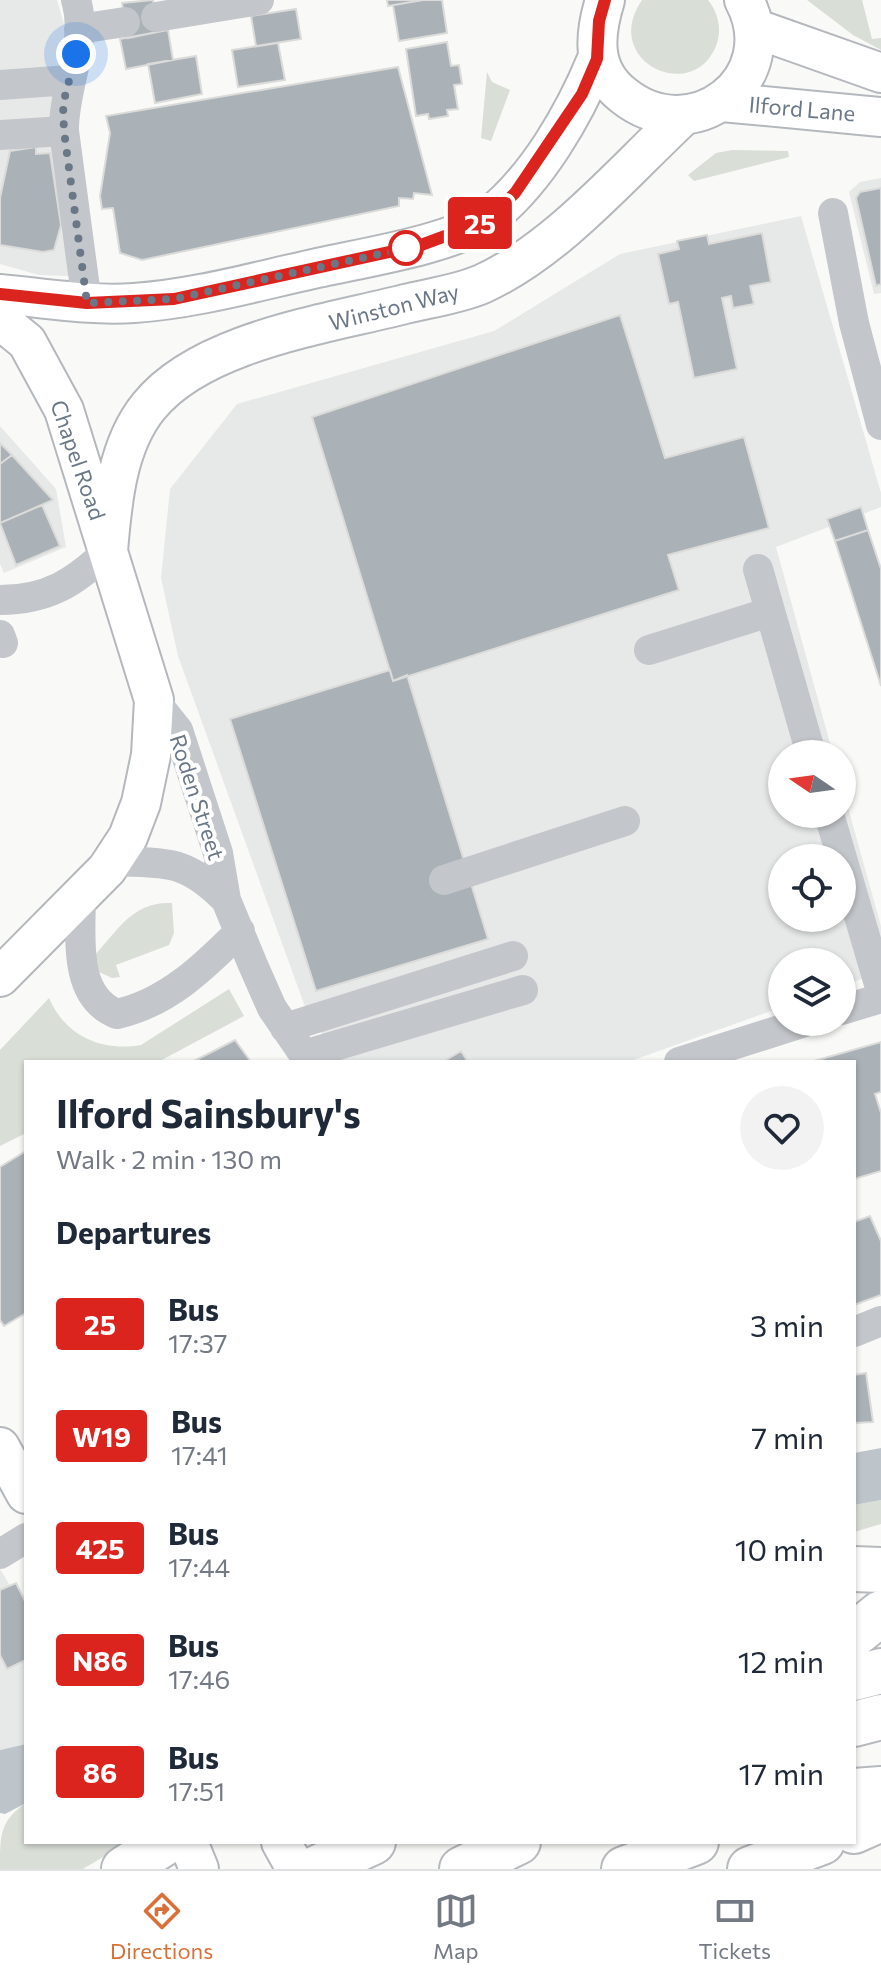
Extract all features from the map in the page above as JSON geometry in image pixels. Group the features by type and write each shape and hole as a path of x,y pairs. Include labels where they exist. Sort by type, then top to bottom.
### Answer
{"highway":[{"path":"856,1569 881,1570"},
{"path":"856,1633 881,1613"},
{"path":"856,1677 881,1671"},
{"path":"856,1723 881,1717"},
{"path":"856,1791 881,1789"},
{"path":"856,1830 881,1819"},
{"path":"124,1869 163,1844"},
{"path":"315,1869 369,1844"},
{"path":"346,1869 399,1844"},
{"path":"462,1869 514,1844"},
{"path":"624,1869 691,1844"},
{"path":"750,1869 817,1844"}],"main road":[{"path":"0,294 87,303 174,299 421,245 486,221 515,193 582,94 597,59 599,21 605,0"},
{"path":"597,59 616,89 638,108 654,114 682,117 702,113 722,102 747,72 754,53 749,14"},
{"path":"749,14 881,73"},
{"name":"Ilford Lane","path":"722,102 881,117"},
{"name":"Winston Way","path":"116,484 128,443 150,405 204,362 259,341 478,286 519,266 682,117"},
{"name":"Chapel Road","path":"0,320 27,342 64,410 108,551"},
{"name":"Chapel Road","path":"108,551 116,484"},
{"path":"0,977 114,861 141,803 151,755 154,700 108,551"},
{"path":"0,1447 24,1490"},
{"path":"189,1844 199,1869"},
{"path":"282,1844 296,1869"}],"street":[{"path":"156,17 213,4 259,0"},
{"path":"87,303 64,131 63,104 69,80 72,13 125,22"},
{"path":"0,85 69,80"},
{"path":"0,135 64,131"},
{"path":"833,213 854,323 881,425"},
{"path":"0,600 22,600 70,585 108,551"},
{"path":"758,569 807,740"},
{"path":"649,650 770,612"},
{"name":"Roden Street","path":"154,700 178,730 218,853 226,900 272,1008 306,1058"},
{"path":"444,880 625,821"},
{"path":"833,828 881,991"},
{"name":"Roden Street","path":"114,861 178,865 204,879 226,900"},
{"path":"81,896 86,983 93,1000 117,1014 139,1009 202,970 240,931"},
{"path":"285,1028 513,956"},
{"path":"306,1058 523,990"},
{"path":"856,1006 881,998"},
{"path":"685,1060 768,1034"},
{"path":"856,1331 881,1321"},
{"path":"0,1554 24,1539"}],"shaded area":[{"path":"0,0 57,0 66,31 69,276 39,275 0,264"},
{"path":"642,0 708,0 717,16 719,34 716,46 704,63 688,72 671,73 654,68 641,57 632,41 632,22"},
{"path":"807,0 862,0 872,39 881,38 881,50 853,35"},
{"path":"487,72 492,82 510,90 491,141 481,138"},
{"path":"732,150 788,151 789,157 694,181 688,175 716,153"},
{"path":"881,178 881,293 874,294 849,192 860,182"},
{"path":"801,216 881,493 881,507 776,547 829,740 768,740 768,828 854,828 881,926 881,972 856,981 856,948 768,948 768,1012 634,1060 338,1060 304,1004 178,656 161,578 170,489 237,404 494,331 620,254"},
{"path":"0,426 56,489 66,547 4,573 0,564"},
{"path":"172,903 174,933 169,945 116,965 120,977 112,978 99,972 94,956 127,919 147,907"},
{"path":"229,989 244,1016 162,1060 24,1060 24,1134 0,1146 0,1050 49,998 64,1022 86,1038 112,1046 141,1045"},
{"path":"881,1448 881,1500 856,1505 856,1453"},
{"path":"881,1500 881,1524 856,1531 856,1505"},
{"path":"0,1569 24,1609 24,1744 0,1750"},
{"path":"24,1744 24,1804 5,1814 0,1813 0,1750"},
{"path":"24,1805 24,1844 125,1844 83,1869 0,1869 3,1830"}],"building":[{"path":"153,0 158,32 128,38 122,3"},
{"path":"387,0 423,0 388,6"},
{"path":"442,0 447,33 399,41 393,5"},
{"path":"296,9 301,39 256,46 251,16"},
{"path":"168,30 173,60 126,69 120,39"},
{"path":"447,42 451,66 459,65 462,84 454,85 458,109 447,110 448,116 429,119 428,114 416,116 406,49"},
{"path":"278,43 285,80 238,87 232,50"},
{"path":"196,56 202,94 155,103 148,64"},
{"path":"398,67 432,195 414,193 413,199 399,198 399,206 142,260 120,253 113,208 102,209 100,196 110,133 106,116"},
{"path":"36,147 36,154 50,153 61,225 54,250 43,252 0,245 0,198 10,151"},
{"path":"881,188 881,284 876,286 856,198 860,192"},
{"path":"762,233 771,282 750,286 754,304 733,308 731,296 722,298 737,369 694,378 678,302 669,304 658,254 679,249 677,241 707,235 709,244"},
{"path":"620,315 665,458 744,437 769,528 668,555 679,590 393,681 312,417"},
{"path":"0,443 12,455 0,464"},
{"path":"12,455 53,500 0,523 0,464"},
{"path":"42,505 60,546 16,565 0,523"},
{"path":"861,507 868,530 835,541 827,519"},
{"path":"868,530 881,569 881,686 835,541"},
{"path":"390,670 393,681 407,675 488,939 316,991 230,719"},
{"path":"235,1040 250,1060 196,1060"},
{"path":"881,1042 881,1092 875,1094 881,1113 881,1171 856,1178 856,1060 818,1060"},
{"path":"461,1051 467,1060 446,1060"},
{"path":"24,1152 24,1314 4,1326 0,1320 0,1167"},
{"path":"870,1216 881,1241 881,1295 856,1304 856,1221"},
{"path":"866,1373 873,1422 856,1423 856,1375"},
{"path":"16,1583 24,1599 24,1661 7,1669 0,1655 0,1590"}],"bus line":[{"name":"25","path":"0,294 87,303 174,299 421,245 486,221 515,193 582,94 597,59 599,21 605,0"}],"route":[{"path":"76,54 63,104 64,131 81,240 87,303 174,299 421,245 406,248"}]}
